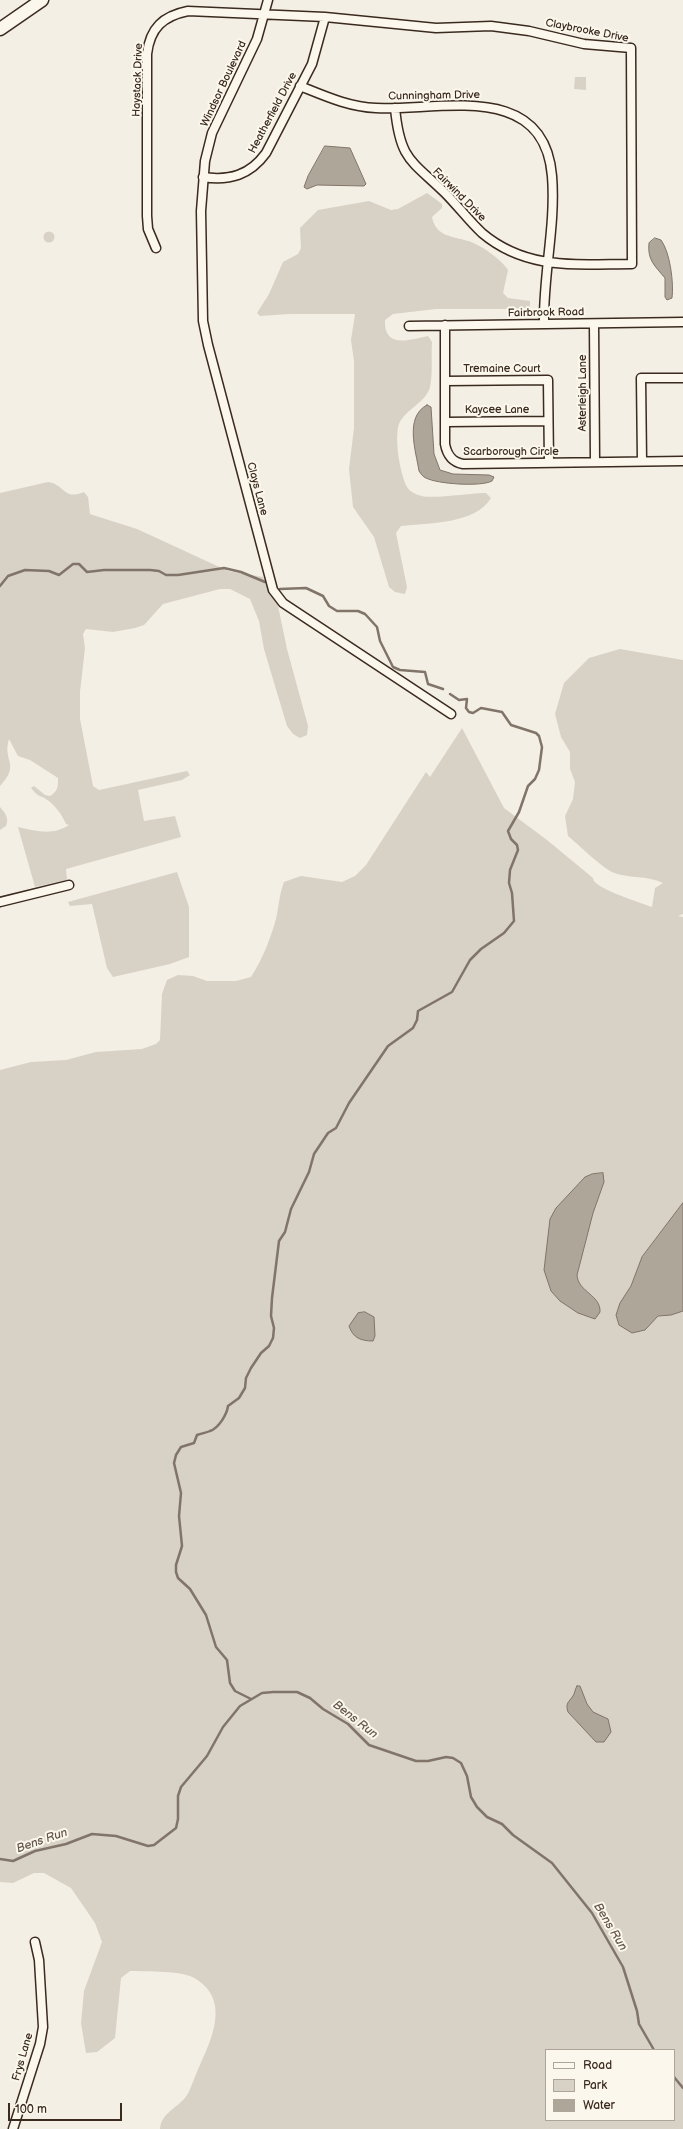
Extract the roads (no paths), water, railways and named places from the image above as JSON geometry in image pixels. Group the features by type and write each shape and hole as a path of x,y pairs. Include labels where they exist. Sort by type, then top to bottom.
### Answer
{"main road":[{"path":"0,29 42,0"}],"street":[{"name":"Windsor Boulevard","path":"203,178 212,133 249,57 266,13 268,0"},
{"name":"Haystack Drive","path":"156,248 148,229 147,216 147,54 151,36 166,19 188,11 266,13"},
{"name":"Claybrooke Drive","path":"266,13 325,17 436,28 503,27 584,44 631,48 632,264 561,264 546,262"},
{"name":"Heatherfield Drive","path":"203,178 229,178 240,175 259,163 272,143 316,52 325,17"},
{"name":"Cunningham Drive","path":"300,86 348,104 375,108 494,107 523,120 531,127 538,135 547,152 552,177 552,212 546,262 544,324"},
{"name":"Fairwind Drive","path":"395,108 400,141 405,152 418,170 444,192 481,232 492,241 517,255 546,262"},
{"name":"Clays Lane","path":"203,178 201,211 203,321 215,375 273,590 283,603 451,714"},
{"name":"Fairbrook Road","path":"409,326 683,322"},
{"name":"Asterleigh Lane","path":"594,324 595,462"},
{"name":"Scarborough Circle","path":"445,325 446,450 452,460 458,463 683,461"},
{"path":"642,461 641,378 683,378"},
{"name":"Tremaine Court","path":"445,381 548,380 549,463"},
{"name":"Kaycee Lane","path":"446,422 548,421"},
{"path":"0,902 69,885"},
{"name":"Frys Lane","path":"13,2129 40,2044 43,2027 39,1960 35,1942"}],"water":[{"path":"325,146 350,148 366,184 364,186 317,185 307,189 304,187 308,176"},
{"path":"655,238 661,240 664,245 671,268 672,298 667,300 665,297 665,278 652,262 649,254 649,243"},
{"path":"427,405 431,407 434,454 440,470 453,474 489,475 494,477 492,481 479,484 449,483 425,478 422,475 419,471 413,435 416,418 420,410"},
{"path":"603,1173 604,1182 593,1213 577,1275 581,1286 597,1301 600,1312 595,1319 578,1313 560,1301 551,1291 544,1270 550,1219 556,1208 585,1177 592,1174"},
{"path":"683,1203 683,1311 671,1315 658,1316 645,1330 632,1333 619,1325 616,1315 620,1303 631,1286 642,1257"},
{"path":"365,1312 374,1317 375,1336 373,1341 358,1338 349,1326 358,1313"},
{"path":"577,1686 580,1686 587,1704 593,1712 608,1719 611,1732 604,1742 596,1742 568,1712 567,1705 574,1695"}],"waterway":[{"path":"0,586 8,576 25,570 49,571 59,575 73,564 79,564 87,572 104,570 150,570 159,571 166,575 178,575 224,568 241,572 265,582"},
{"path":"280,589 306,588 323,596 329,606 337,611 358,611 365,614 377,627 380,641 393,667 400,670 425,672 428,684 443,689"},
{"path":"251,1699 235,1691 230,1683 227,1660 216,1647 206,1615 190,1589 178,1578 176,1572 176,1565 182,1546 179,1516 181,1493 174,1463 176,1455 181,1447 194,1443 197,1435 207,1432 219,1424 224,1417 228,1406 239,1398 245,1388 246,1378 251,1368 261,1353 269,1346 273,1338 274,1328 271,1316 272,1298 279,1241 285,1232 291,1209 309,1172 314,1154 328,1133 336,1128 349,1103 388,1046 413,1028 417,1020 418,1011 452,992 470,960 481,949 504,933 514,921 512,893 509,883 510,870 518,850 517,845 511,839 508,831 519,812 528,786 535,779 539,770 542,747 539,736 536,733 511,725 502,712 481,708 473,713 469,712 466,708 467,699 459,700 450,694"},
{"name":"Bens Run","path":"0,1859 13,1861 35,1851 66,1844 92,1834 116,1836 148,1846 154,1845 176,1828 178,1819 178,1796 181,1787 207,1756 223,1727 240,1706 262,1693 297,1692 310,1698 323,1709 348,1724 369,1745 416,1761 428,1761 446,1757 453,1758 461,1763 467,1776 471,1797 477,1807 487,1817 502,1824 513,1835 552,1863 592,1913 623,1967 637,2011 639,2024 653,2049"},
{"name":"Bens Run","path":"675,2078 683,2088"}]}
